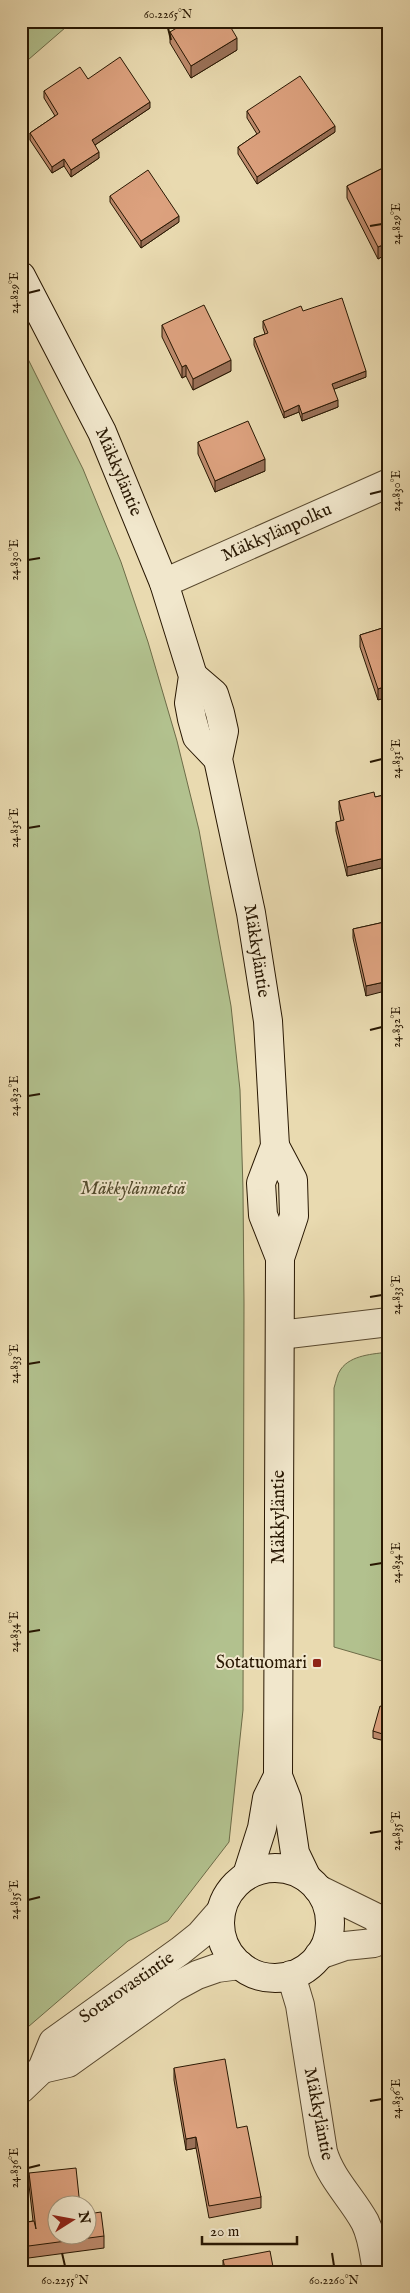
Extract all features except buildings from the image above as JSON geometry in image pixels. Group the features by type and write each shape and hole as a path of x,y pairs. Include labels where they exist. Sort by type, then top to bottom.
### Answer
{"street":[{"name":"Mäkkyläntie","path":"21,276 102,432 164,583 193,676 214,694 224,732 218,759 251,913 268,1021 275,1146 293,1180 294,1216 280,1258 278,1776 288,1799 295,1853 312,1883"},
{"name":"Mäkkylänpolku","path":"164,583 389,483"},
{"path":"280,1335 389,1322"},
{"name":"Mäkkyläntie","path":"247,1875 262,1828 268,1798 278,1776"},
{"path":"277,1868 292,1870 312,1883 375,1918 389,1936 374,1943 345,1946 320,1955 302,1971 277,1978 251,1972 240,1965 229,1954 223,1941 220,1926 221,1911 230,1891 247,1875 261,1869 277,1868"},
{"path":"312,1883 325,1901 329,1914 326,1942 320,1955"},
{"name":"Sotarovastintie","path":"21,2088 42,2069 53,2042 180,1951 200,1935 221,1911"},
{"name":"Sotarovastintie","path":"42,2069 68,2062 165,1993 197,1974 217,1968 240,1965"},
{"name":"Mäkkyläntie","path":"291,1975 300,2005 327,2167 365,2223 372,2243 377,2272"}],"green space":[{"path":"21,21 73,21 21,66"},
{"name":"Mäkkylänmetsä","path":"21,345 83,469 121,562 148,642 177,741 199,830 231,1006 240,1090 244,1303 243,1710 229,1842 168,1921 128,1941 21,2033"},
{"path":"389,1352 389,1663 334,1647 334,1388 340,1371 345,1364 363,1356"}],"place":[{"name":"Sotatuomari","path":"317,1663"}]}
